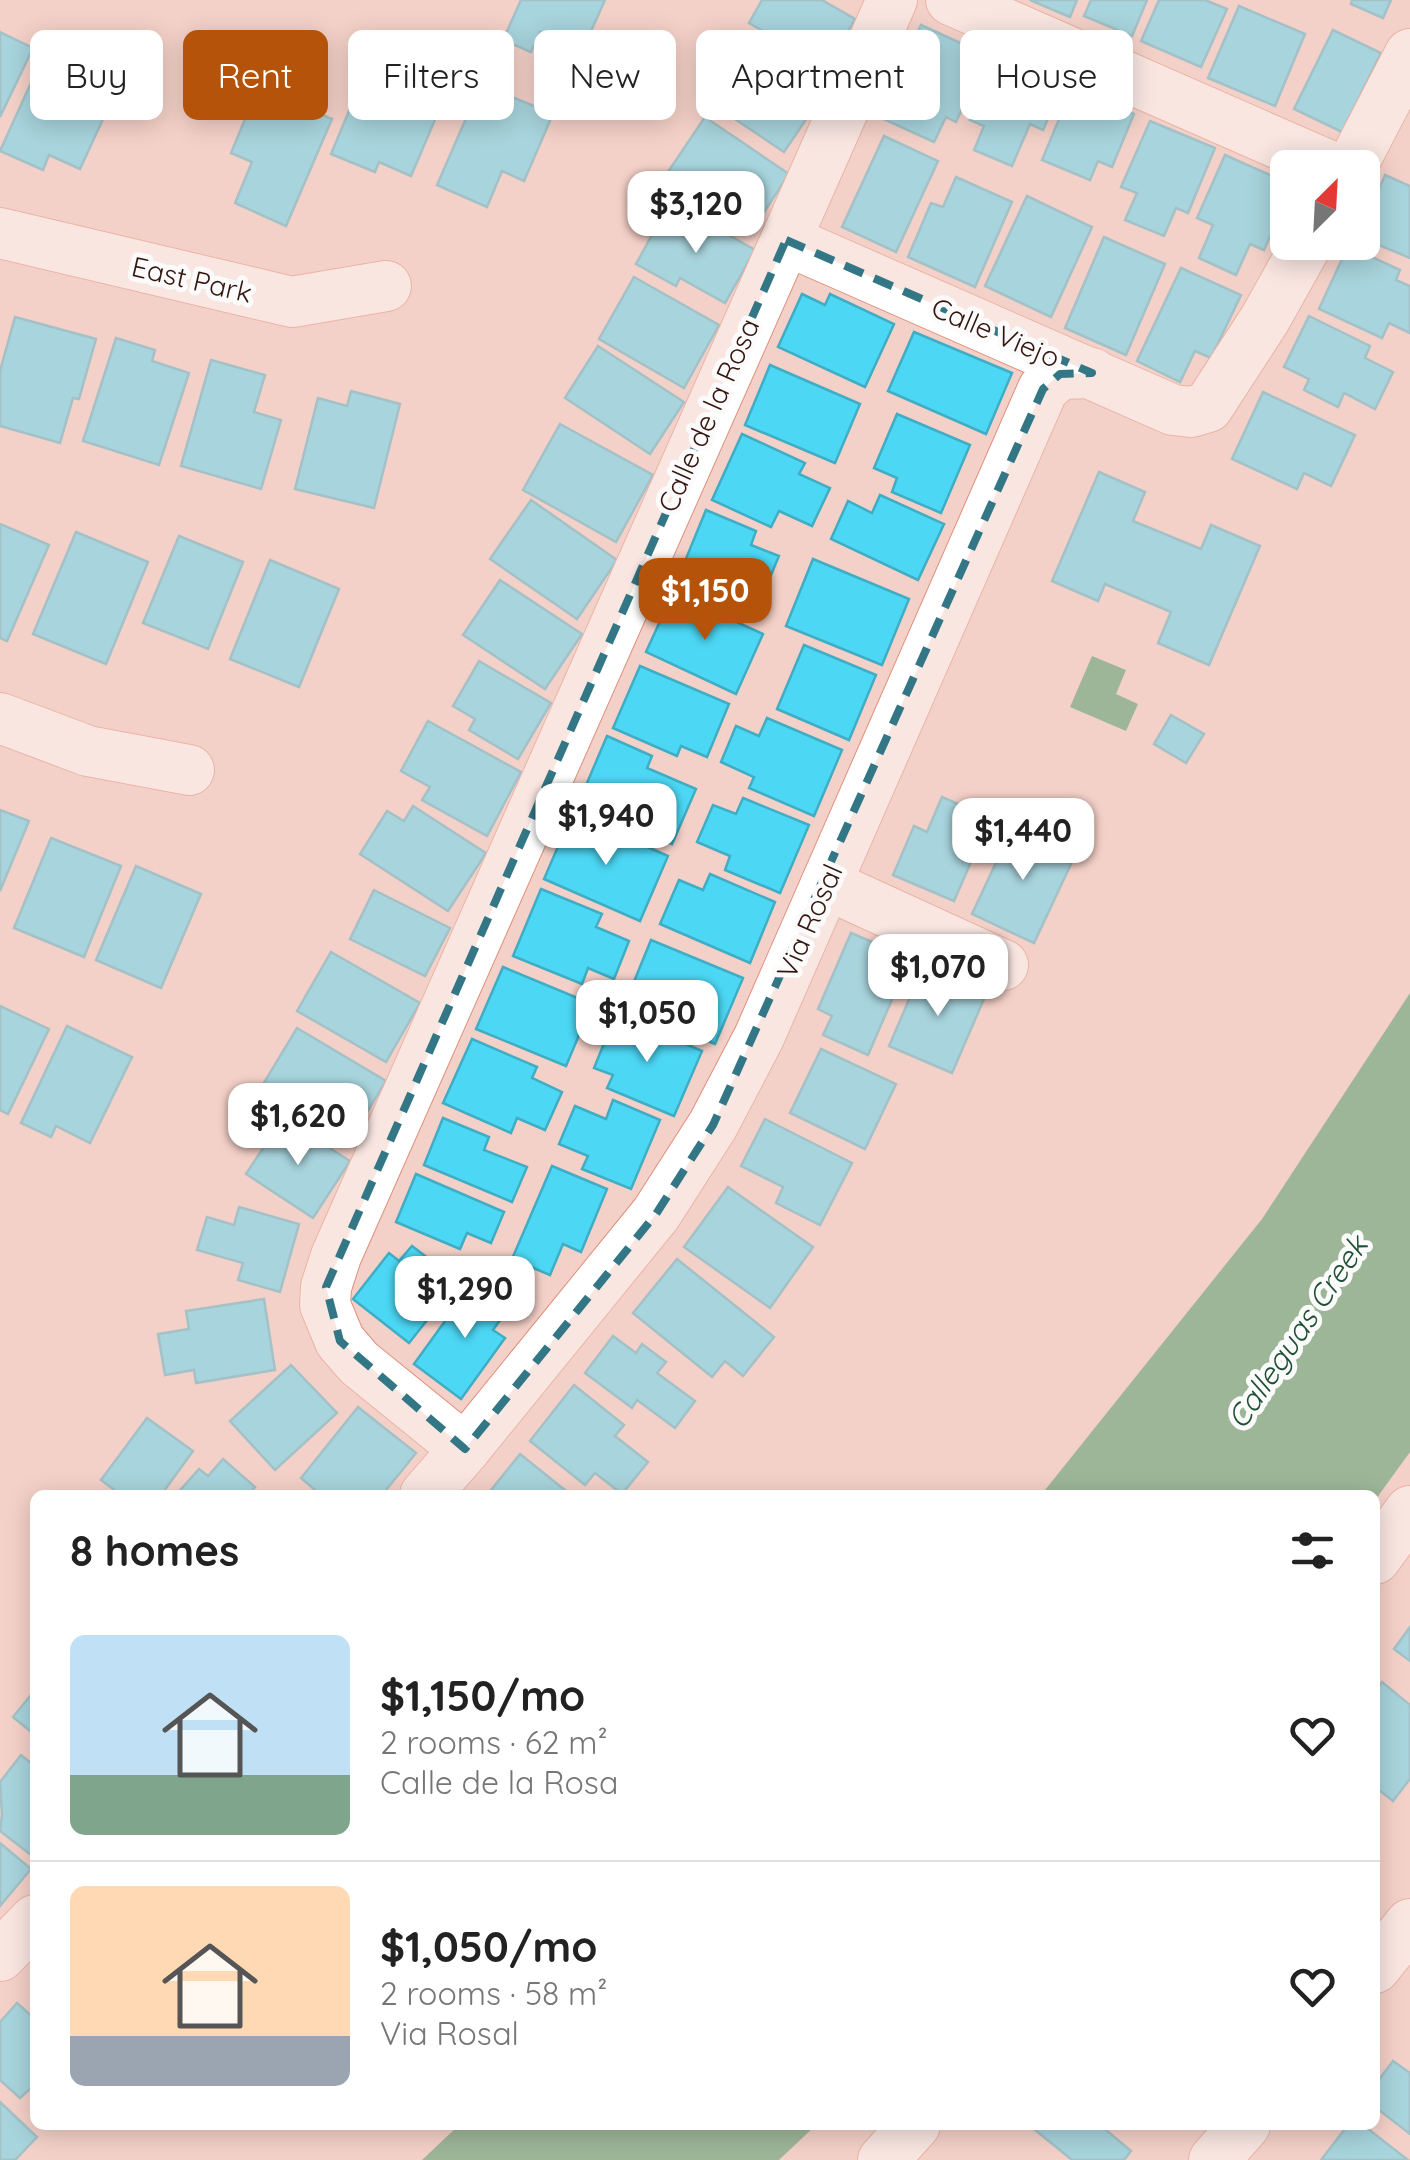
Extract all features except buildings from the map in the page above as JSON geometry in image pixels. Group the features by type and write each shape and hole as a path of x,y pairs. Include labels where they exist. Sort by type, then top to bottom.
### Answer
{"street":[{"name":"Calle de la Rosa","path":"465,1449 359,1363 340,1341 325,1304 326,1287 336,1256 892,0"},
{"path":"951,0 1293,150"},
{"path":"1359,150 1410,54"},
{"name":"East Park","path":"0,233 292,302 386,286"},
{"name":"Calle Viejo","path":"786,240 1172,410 1192,412 1208,407 1226,382 1298,260"},
{"name":"Via Rosal","path":"428,1490 656,1214 713,1125 759,1038 1044,389 1060,374 1092,373"},
{"path":"0,718 88,751 189,770"},
{"path":"826,884 1004,965"},
{"path":"1380,1552 1410,1511"},
{"path":"1380,1962 1410,1924"},
{"path":"0,1956 30,1925"},
{"path":"884,2160 911,2130"},
{"path":"1214,2160 1241,2130"}],"highlighted area":[{"path":"786,240 1092,373 1060,374 1043,389 713,1125 656,1214 465,1449 340,1341 326,1287"}],"water":[{"path":"1092,656 1126,670 1116,694 1138,704 1126,731 1070,707"},
{"name":"Calleguas Creek","path":"1410,993 1410,1452 1380,1493 1380,1490 1045,1490 1262,1219"},
{"path":"454,2130 811,2130 779,2160 422,2160"}]}
